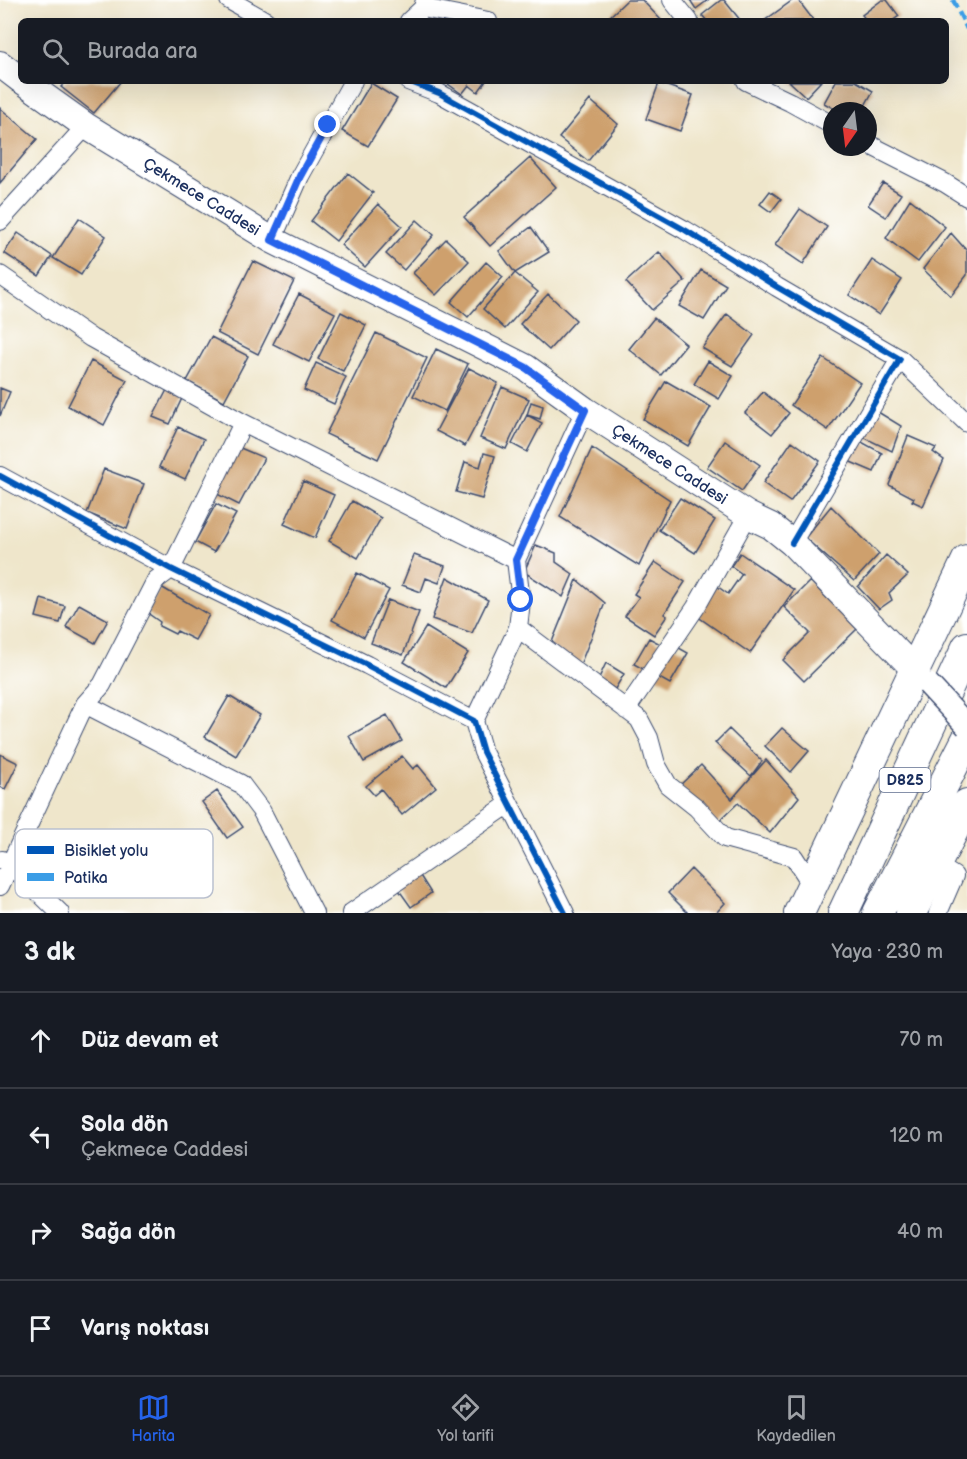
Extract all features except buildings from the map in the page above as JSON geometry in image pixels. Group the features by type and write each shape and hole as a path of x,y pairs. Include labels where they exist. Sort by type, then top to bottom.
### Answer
{"highway":[{"path":"799,913 921,677 967,560"},
{"name":"D825","path":"843,913 967,647"},
{"name":"D825","path":"878,913 967,739"},
{"path":"910,913 967,804"},
{"path":"936,865 967,829"}],"main road":[{"name":"Çekmece Caddesi","path":"0,64 18,77"},
{"name":"Çekmece Caddesi","path":"28,84 86,126 272,240 525,367 585,410 748,515 771,526 792,543 921,677"}],"street":[{"path":"229,0 261,18"},
{"path":"672,0 686,18"},
{"path":"412,18 424,4 477,18"},
{"path":"272,240 300,176 351,84"},
{"path":"416,84 439,93 675,224 900,359 967,423"},
{"path":"752,84 823,120"},
{"path":"0,221 86,126"},
{"path":"877,149 945,183 967,197"},
{"path":"0,275 91,338 243,423 516,560"},
{"path":"792,543 900,359"},
{"path":"565,913 483,752 474,721 518,628 521,600 516,560 585,410"},
{"path":"22,829 85,704 102,685 156,580 171,569 243,423"},
{"path":"0,476 171,569 367,664 474,721"},
{"path":"626,710 696,607 748,515"},
{"path":"518,628 639,719 649,738 656,764 668,785 697,808 725,838 794,857 812,885"},
{"path":"921,677 967,726"},
{"path":"85,704 241,784 262,812 314,913"},
{"path":"351,913 509,804"},
{"path":"0,886 6,862 15,844"},
{"path":"936,865 954,876 938,913"},
{"path":"44,898 60,913"}],"marked path":[{"path":"953,0 967,29"}],"cycle path":[{"path":"416,84 439,93 685,230 900,359 792,543"},
{"path":"0,476 171,569 367,665 474,721 483,752 565,913"}],"route":[{"path":"328,125 300,176 272,240 525,367 585,410 516,560 521,600"}]}
